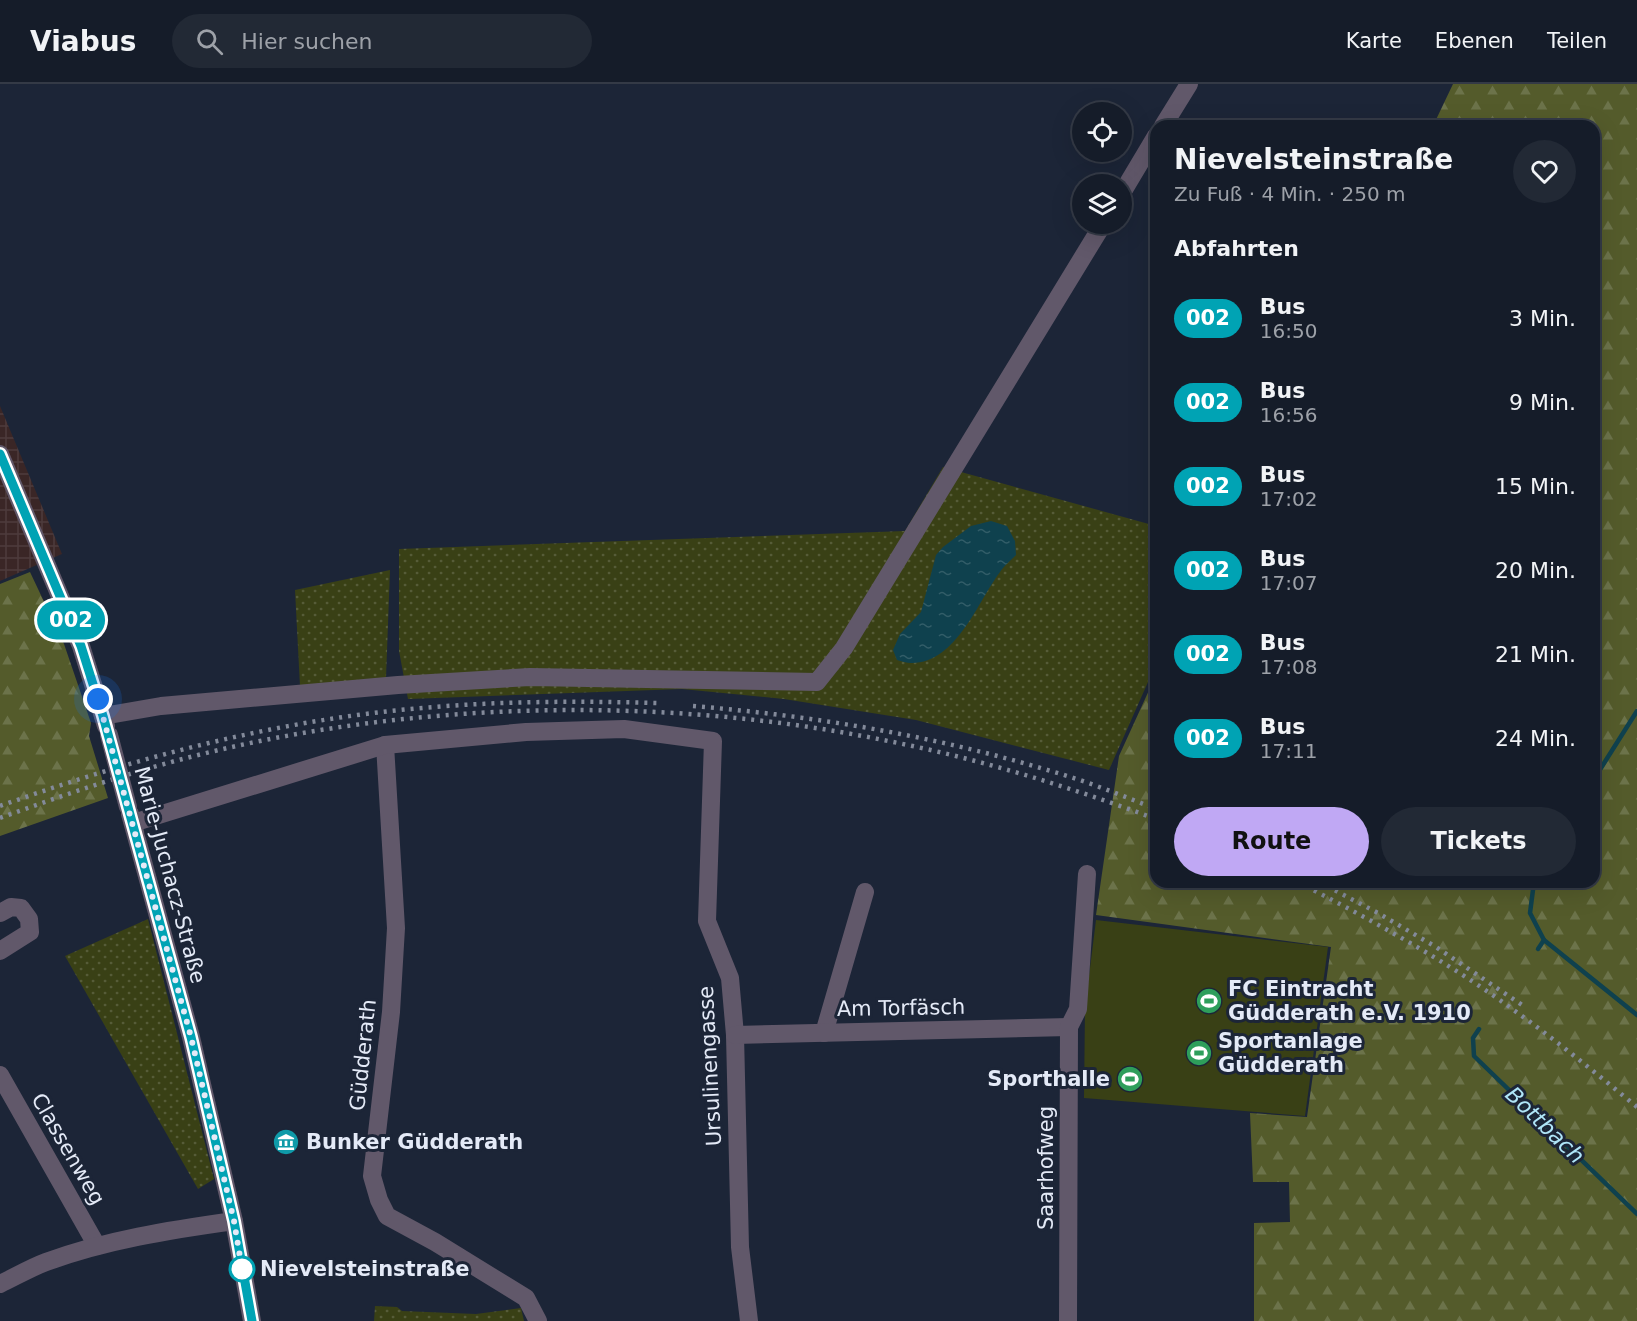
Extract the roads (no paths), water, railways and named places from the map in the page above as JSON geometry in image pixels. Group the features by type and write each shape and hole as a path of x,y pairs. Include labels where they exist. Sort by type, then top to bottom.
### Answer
{"street":[{"path":"1167,120 1189,84"},
{"path":"1132,176 1150,146"},
{"path":"103,716 161,706 398,685 530,677 817,682 844,648 1097,234"},
{"name":"Marie-Juchacz-Straße","path":"0,454 81,646 109,735 191,1037 234,1221 252,1321"},
{"name":"Ursulinengasse","path":"385,745 526,732 624,729 712,741 707,921 730,978 735,1035 740,1247 749,1321"},
{"path":"131,815 385,745"},
{"name":"Güdderath","path":"385,745 396,928 391,1012 372,1176 379,1200 387,1216 435,1242 526,1298 538,1321"},
{"name":"Saarhofweg","path":"1068,1321 1069,1027 1078,1009 1088,874"},
{"path":"824,1033 865,892"},
{"path":"0,913 11,907 21,908 29,919 30,932 0,951"},
{"name":"Am Torfäsch","path":"735,1035 1069,1027"},
{"name":"Classenweg","path":"0,1075 97,1246"},
{"path":"0,1284 44,1263 97,1246 165,1230 234,1221"}],"water":[{"path":"991,521 1007,526 1015,541 1016,555 1000,572 964,629 941,653 927,661 911,663 897,660 893,650 900,634 921,612 936,555 971,526"}],"waterway":[{"name":"Bottbach","path":"1600,770 1637,711"},
{"name":"Bottbach","path":"1533,888 1530,913 1544,940 1538,949"},
{"path":"1544,940 1637,1015"},
{"name":"Bottbach","path":"1479,1029 1473,1038 1474,1056 1637,1214"}],"railway":[{"path":"0,806 160,756 268,730 323,720 378,712 490,704 657,703"},
{"path":"693,706 784,715 920,738 1010,759 1067,776 1150,807"},
{"path":"0,818 153,767 260,741 348,726 437,716 528,711 618,711 708,715 797,725 953,755 1089,795 1150,817"},
{"path":"1309,888 1382,927 1463,975 1546,1034 1637,1107"},
{"path":"1330,888 1436,947 1525,1007"}],"place":[{"name":"FC Eintracht Güdderath e.V. 1910","path":"1209,1001"},
{"name":"Sportanlage Güdderath","path":"1199,1053"},
{"name":"Sporthalle","path":"1130,1079"},
{"name":"Bunker Güdderath","path":"286,1142"},
{"name":"Nievelsteinstraße","path":"242,1269"}]}
